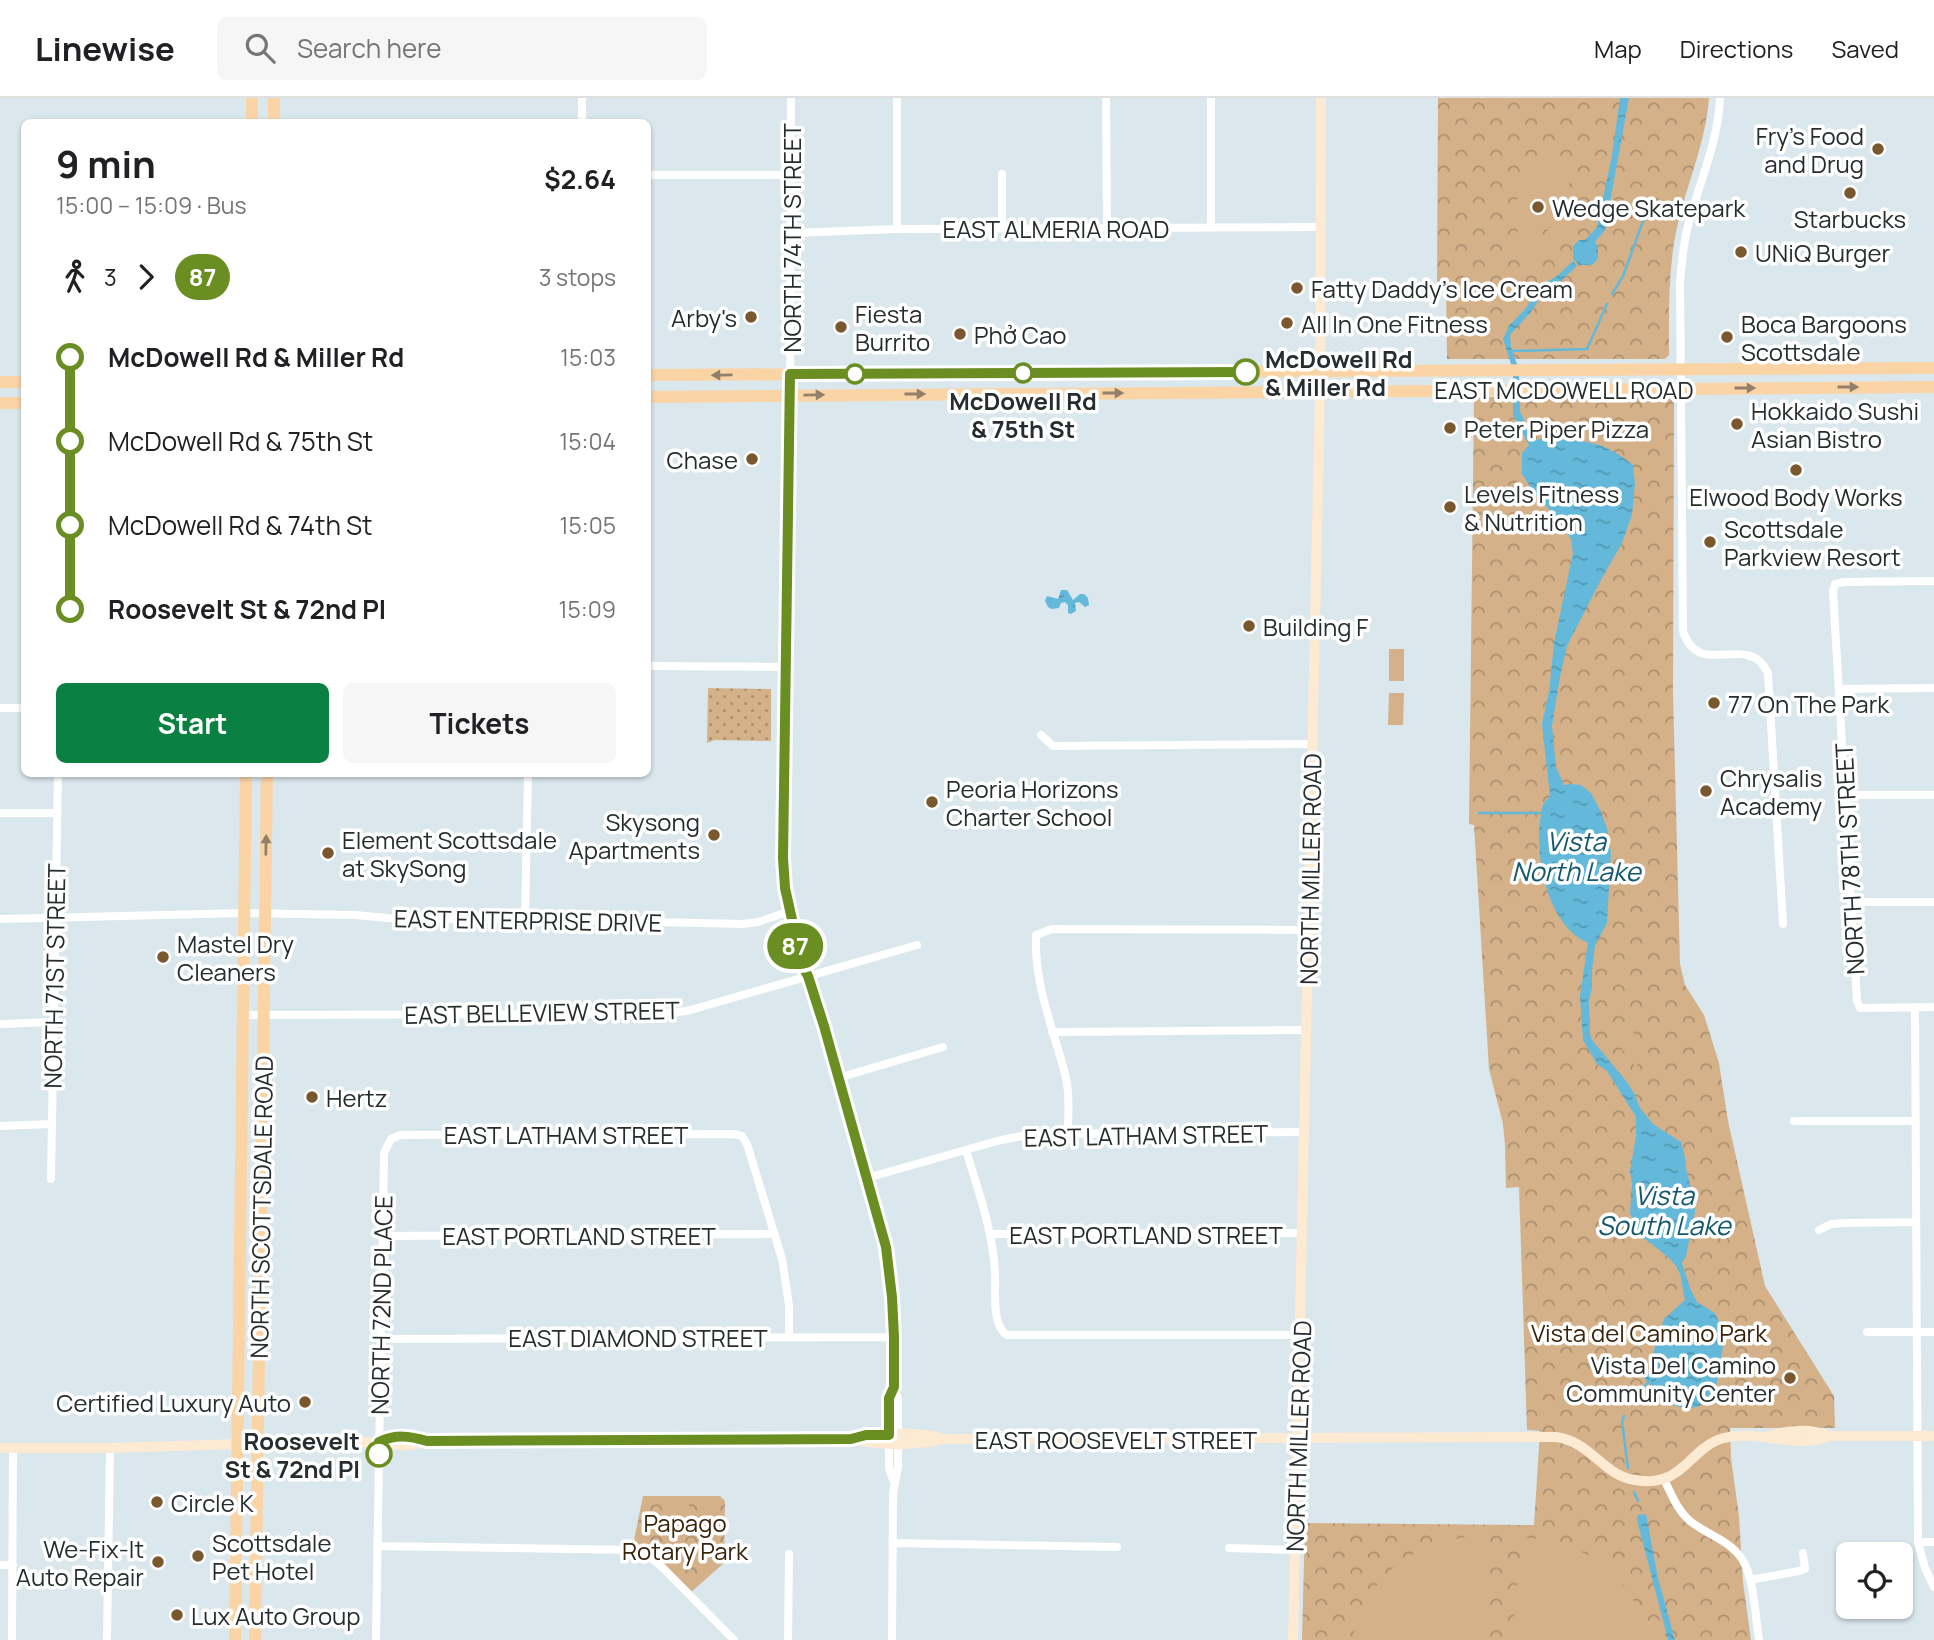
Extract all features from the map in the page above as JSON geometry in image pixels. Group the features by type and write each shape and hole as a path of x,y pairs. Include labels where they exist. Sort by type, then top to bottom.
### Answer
{"main road":[{"path":"252,98 252,119"},
{"path":"274,98 274,119"},
{"name":"EAST MCDOWELL ROAD","path":"651,375 1934,369"},
{"path":"5,382 12,403"},
{"name":"EAST MCDOWELL ROAD","path":"651,397 1934,387"},
{"name":"NORTH SCOTTSDALE ROAD","path":"235,1640 246,777"},
{"name":"NORTH SCOTTSDALE ROAD","path":"254,1640 267,777"}],"street":[{"path":"582,98 582,119"},
{"name":"NORTH 74TH STREET","path":"791,98 791,396 783,858 785,888 793,924 791,932 800,962 808,976 886,1247 892,1297 894,1387 898,1399 889,1468 894,1483 892,1640"},
{"path":"897,98 897,229"},
{"path":"1106,98 1107,228"},
{"path":"1211,98 1211,227"},
{"name":"NORTH MILLER ROAD","path":"1293,1640 1320,391 1321,98"},
{"path":"1720,98 1711,154 1687,230 1681,281 1683,631 1691,647 1701,654 1751,655 1759,659 1769,673 1783,925"},
{"path":"1002,174 1002,228"},
{"path":"651,175 791,175"},
{"name":"EAST ALMERIA ROAD","path":"791,233 897,229 1321,227"},
{"name":"NORTH 78TH STREET","path":"1915,1008 1860,1008 1857,1001 1833,591 1835,584 1844,582 1934,581"},
{"path":"651,666 787,667"},
{"path":"1839,689 1934,688"},
{"path":"0,708 21,708"},
{"path":"1041,735 1053,746 1313,744"},
{"name":"NORTH 71ST STREET","path":"51,1179 58,777"},
{"path":"525,919 528,777"},
{"path":"1845,795 1934,795"},
{"path":"0,813 57,813"},
{"path":"1852,902 1934,902"},
{"name":"EAST ENTERPRISE DRIVE","path":"265,913 399,919 743,924 790,911"},
{"path":"0,919 265,913"},
{"path":"1068,1132 1067,1080 1039,981 1035,958 1036,935 1052,929 1309,930"},
{"name":"EAST BELLEVIEW STREET","path":"243,1015 656,1014 687,1011 917,945"},
{"path":"1934,1007 1915,1008 1918,1542 1924,1568 1934,1587"},
{"path":"0,1024 54,1022"},
{"path":"1052,1032 1307,1030"},
{"path":"838,1078 943,1046"},
{"path":"1794,1121 1916,1121"},
{"path":"0,1126 52,1125"},
{"name":"EAST LATHAM STREET","path":"866,1178 1031,1134 1305,1132"},
{"name":"EAST LATHAM STREET","path":"391,1139 401,1135 734,1134 742,1136 747,1144 774,1234"},
{"name":"NORTH 72ND PLACE","path":"376,1640 384,1153 391,1139"},
{"path":"966,1150 990,1234 997,1319 1001,1331 1007,1335 1301,1335"},
{"path":"1819,1230 1831,1224 1843,1223 1916,1222"},
{"name":"EAST PORTLAND STREET","path":"990,1234 1303,1233"},
{"path":"774,1234 787,1286 789,1336"},
{"name":"EAST PORTLAND STREET","path":"384,1236 774,1234"},
{"path":"1867,1332 1934,1332"},
{"name":"EAST DIAMOND STREET","path":"382,1339 894,1337"},
{"name":"EAST ROOSEVELT STREET","path":"0,1448 379,1442 392,1436 411,1436 427,1441 851,1439 866,1435 893,1439 927,1434 944,1439 1562,1438 1584,1447 1624,1477 1644,1482 1664,1479"},
{"path":"1759,1640 1750,1580 1742,1559 1732,1546 1692,1523 1678,1507 1664,1479 1682,1469 1717,1441 1733,1437 1817,1441 1830,1436 1934,1436"},
{"path":"12,1640 13,1448"},
{"path":"107,1640 110,1448"},
{"path":"1918,1542 1934,1542"},
{"path":"893,1543 1117,1547"},
{"path":"377,1546 635,1550 664,1569 734,1640"},
{"path":"1229,1548 1294,1550"},
{"path":"1750,1580 1805,1569 1803,1553"},
{"path":"788,1640 789,1554"},
{"path":"0,1565 13,1564"}],"green space":[{"path":"1438,98 1709,98 1701,144 1675,235 1670,284 1669,355 1665,359 1447,359 1446,285 1437,284"},
{"name":"Wedge Skatepark","path":"1541,148 1551,151 1551,158 1573,181 1558,205 1561,209 1558,212 1560,224 1565,234 1559,240 1544,227 1538,232 1538,266 1535,270 1518,253 1517,191 1514,188 1527,176 1527,168 1537,158 1537,151"},
{"name":"Vista del Camino Park","path":"1474,397 1666,397 1674,404 1673,693 1680,964 1685,985 1704,1015 1719,1063 1728,1121 1765,1286 1834,1396 1835,1428 1730,1428 1743,1582 1751,1640 1302,1640 1305,1523 1534,1525 1540,1431 1527,1430 1519,1187 1506,1188 1503,1124 1489,1069 1474,825 1469,824"},
{"path":"1389,649 1404,649 1404,681 1389,681"},
{"path":"708,688 771,689 771,741 715,740 707,743"},
{"path":"1389,693 1404,693 1403,725 1388,725"},
{"path":"1630,1028 1650,1055 1635,1066 1615,1040"},
{"name":"Papago Rotary Park","path":"643,1496 720,1496 725,1501 724,1563 689,1594 664,1568 632,1550"},
{"path":"674,1499 689,1499 689,1520 674,1519"},
{"path":"1486,1534 1490,1640 1353,1640 1368,1598 1397,1564 1430,1546"},
{"path":"1522,1537 1561,1542 1592,1557 1616,1575 1638,1607 1649,1640 1512,1640"}],"water":[{"path":"1620,98 1629,98 1605,230 1595,242 1598,246 1598,259 1592,265 1579,265 1573,259 1573,246 1579,240 1585,240 1597,227 1612,155"},
{"path":"1573,261 1577,266 1543,293 1531,312 1510,335 1511,347 1519,370 1520,412 1533,437 1537,440 1544,437 1591,443 1611,450 1633,465 1635,483 1632,515 1622,543 1567,646 1552,726 1556,767 1564,785 1581,785 1591,793 1607,828 1611,853 1607,923 1595,945 1589,1001 1590,1034 1627,1082 1640,1108 1653,1124 1681,1142 1695,1212 1686,1256 1682,1263 1697,1302 1715,1313 1725,1335 1716,1387 1700,1406 1687,1409 1672,1405 1657,1388 1651,1387 1644,1377 1652,1370 1653,1354 1664,1319 1685,1300 1680,1274 1669,1258 1639,1234 1630,1213 1630,1171 1636,1117 1607,1071 1597,1064 1583,1040 1580,996 1588,943 1574,934 1554,907 1542,872 1540,854 1541,811 1550,796 1542,724 1554,643 1573,553 1571,539 1522,474 1522,453 1529,445 1513,415 1513,370 1503,339 1509,326 1541,286"},
{"path":"1061,590 1067,590 1073,600 1084,594 1089,605 1085,607 1079,602 1075,603 1076,611 1071,614 1068,613 1068,605 1065,602 1061,603 1059,608 1048,607 1045,601 1047,596 1058,599"},
{"path":"1646,1514 1658,1578 1675,1640 1668,1640 1637,1520 1638,1515"}],"waterway":[{"path":"1612,294 1623,276 1649,205"},
{"path":"1511,351 1587,349 1607,304"},
{"name":"Vista North Lake","path":"1479,813 1541,813"},
{"path":"1630,1401 1650,1380"},
{"path":"1624,1416 1622,1422 1628,1468"},
{"path":"1634,1492 1638,1501"}],"bus line":[{"name":"87","path":"379,1454 379,1442 392,1436 411,1436 427,1441 646,1441 851,1439 866,1435 889,1435 889,1398 894,1387 894,1337 886,1247 824,1026 791,932 793,924 785,888 783,858 790,374 1246,372"}],"place":[{"name":"Fry's Food and Drug","path":"1878,149"},
{"name":"Starbucks","path":"1850,193"},
{"name":"Wedge Skatepark","path":"1538,207"},
{"name":"UNiQ Burger","path":"1741,252"},
{"name":"Fatty Daddy's Ice Cream","path":"1297,288"},
{"name":"Arby's","path":"751,317"},
{"name":"All In One Fitness","path":"1287,323"},
{"name":"Fiesta Burrito","path":"841,327"},
{"name":"Phở Cao","path":"960,334"},
{"name":"Boca Bargoons Scottsdale","path":"1727,337"},
{"name":"McDowell Rd & Miller Rd","path":"1246,372"},
{"name":"McDowell Rd & 75th St","path":"1023,373"},
{"name":"Hokkaido Sushi Asian Bistro","path":"1737,424"},
{"name":"Peter Piper Pizza","path":"1450,428"},
{"name":"Chase","path":"752,459"},
{"name":"Elwood Body Works","path":"1796,470"},
{"name":"Levels Fitness & Nutrition","path":"1450,507"},
{"name":"Scottsdale Parkview Resort","path":"1710,542"},
{"name":"Building F","path":"1249,626"},
{"name":"77 On The Park","path":"1714,703"},
{"name":"Chrysalis Academy","path":"1706,791"},
{"name":"Peoria Horizons Charter School","path":"932,802"},
{"name":"Skysong Apartments","path":"714,835"},
{"name":"Element Scottsdale at SkySong","path":"328,853"},
{"name":"Mastel Dry Cleaners","path":"163,957"},
{"name":"Hertz","path":"312,1097"},
{"name":"Vista Del Camino Community Center","path":"1790,1378"},
{"name":"Certified Luxury Auto","path":"305,1402"},
{"name":"Roosevelt St & 72nd Pl","path":"379,1454"},
{"name":"Circle K","path":"157,1502"},
{"name":"Scottsdale Pet Hotel","path":"198,1556"},
{"name":"We-Fix-It Auto Repair","path":"158,1562"},
{"name":"Lux Auto Group","path":"177,1615"}],"water label":[{"name":"Vista South Lake","path":"1664,1210"}]}
